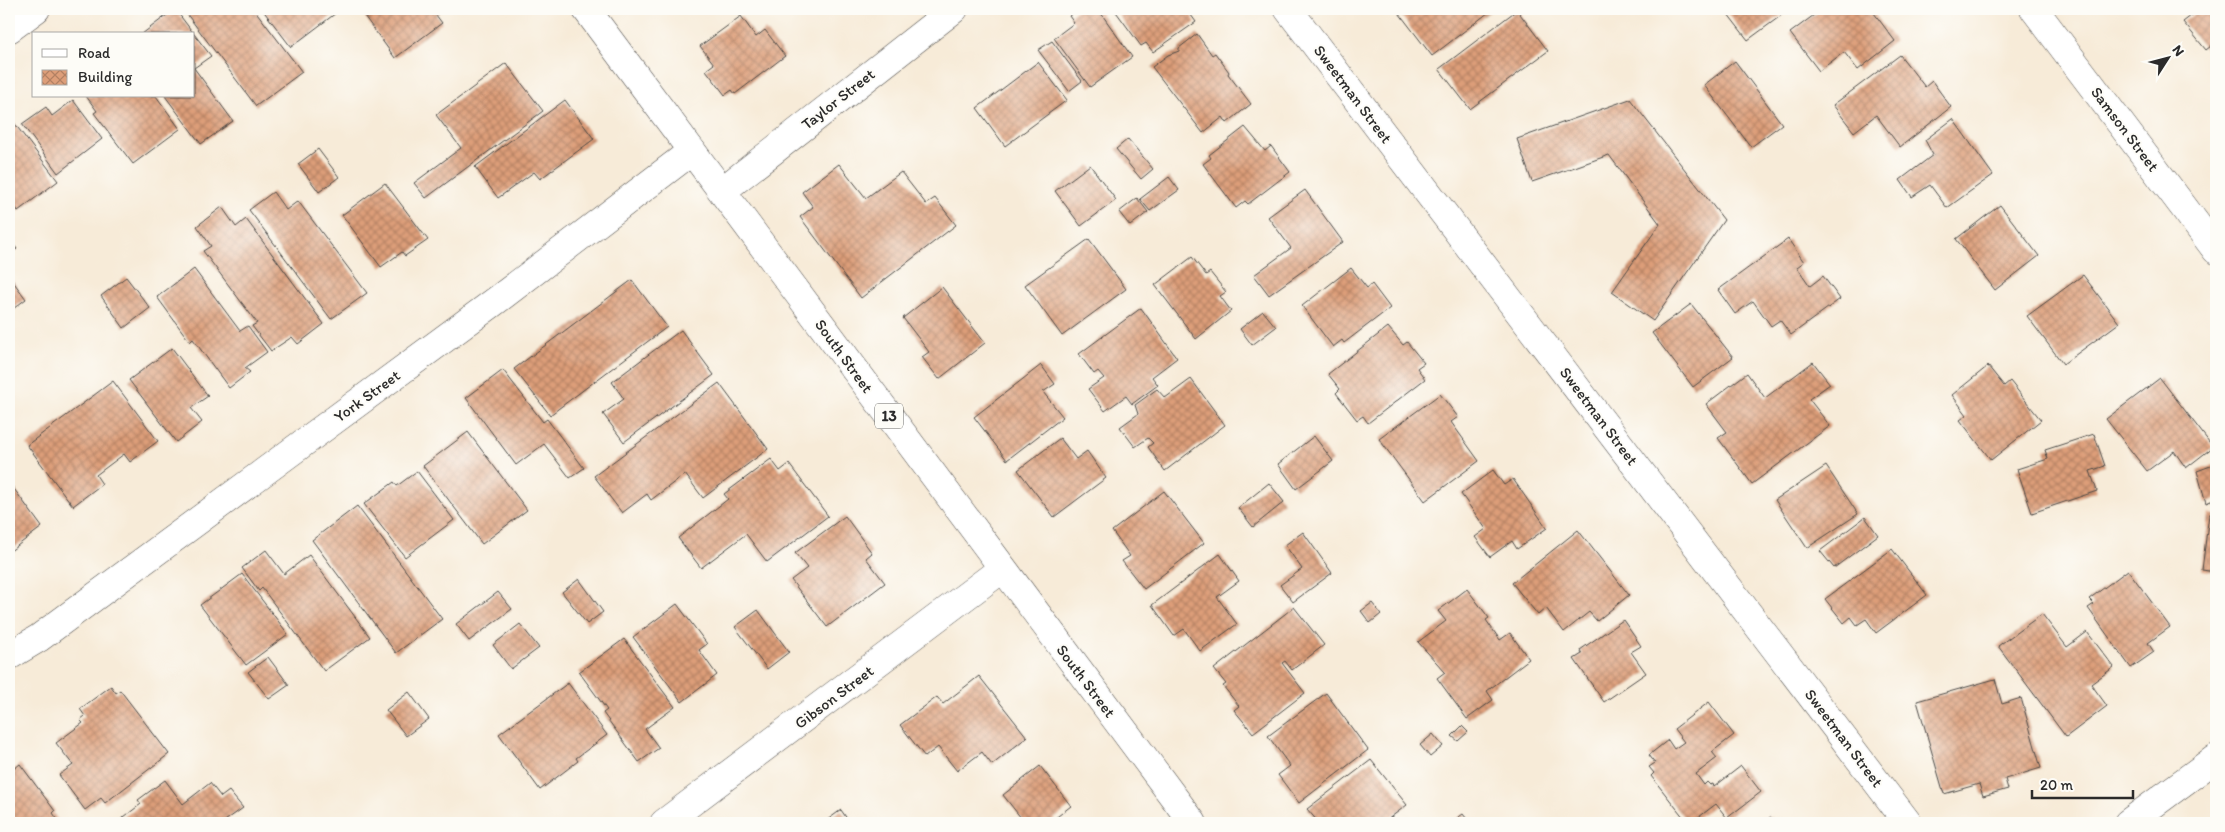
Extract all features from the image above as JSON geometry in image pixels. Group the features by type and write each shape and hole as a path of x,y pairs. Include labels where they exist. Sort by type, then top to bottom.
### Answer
{"street":[{"path":"9,29 36,9"},
{"name":"South Street","path":"586,9 1193,823"},
{"name":"Taylor Street","path":"722,190 954,9"},
{"name":"Sweetman Street","path":"1288,9 1908,823"},
{"name":"Samson Street","path":"2034,9 2216,250"},
{"name":"York Street","path":"9,656 39,638 501,297 692,151"},
{"name":"Gibson Street","path":"664,823 962,601 1002,569"},
{"name":"York Street","path":"9,674 39,638"},
{"path":"2128,823 2216,758"}],"building":[{"path":"175,9 192,32 145,32"},
{"path":"183,9 254,9 302,72 256,106"},
{"path":"262,9 338,9 340,10 291,47"},
{"path":"359,9 444,9 436,15 442,23 395,58"},
{"path":"1078,9 1098,9 1132,57 1090,87 1054,38 1074,23 1069,16"},
{"path":"1114,9 1190,9 1188,11 1196,22 1153,52 1146,43 1141,46"},
{"path":"1396,9 1493,9 1432,56"},
{"path":"1724,9 1790,9 1748,40"},
{"path":"1822,9 1871,9 1895,41 1858,70 1844,52 1819,71 1790,33"},
{"path":"2200,9 2216,9 2216,42 2206,50 2183,22"},
{"path":"1517,10 1548,51 1470,109 1439,69"},
{"path":"741,16 756,37 765,30 785,56 735,94 732,90 725,95 706,70 714,64 700,46"},
{"path":"1197,34 1212,55 1215,53 1251,104 1227,123 1223,117 1203,133 1152,67 1168,55 1179,51 1179,48"},
{"path":"195,35 211,56 195,67"},
{"path":"1052,41 1082,81 1069,91 1038,50"},
{"path":"1900,55 1925,87 1932,81 1951,107 1900,147 1876,115 1854,132 1833,105"},
{"path":"1735,61 1782,124 1751,147 1704,85"},
{"path":"1038,62 1067,100 1005,146 977,108"},
{"path":"506,63 543,111 426,198 414,183 461,148 436,115"},
{"path":"195,69 233,121 201,144 166,98 195,98"},
{"path":"87,98 157,98 180,129 133,164 94,113 97,111"},
{"path":"1630,99 1724,220 1653,321 1612,292 1660,224 1609,155 1532,182 1517,139"},
{"path":"73,100 102,139 58,173 22,124 46,107 52,116"},
{"path":"565,100 594,139 540,179 534,172 498,198 475,167"},
{"path":"9,116 58,181 18,211 9,198"},
{"path":"1953,119 1993,175 1947,208 1930,185 1912,197 1900,180 1933,155 1925,140"},
{"path":"1245,127 1265,151 1271,146 1290,172 1248,204 1245,201 1236,208 1203,164 1211,158 1209,155"},
{"path":"1128,139 1153,169 1141,179 1116,149"},
{"path":"318,149 339,177 319,192 298,164"},
{"path":"839,164 866,198 901,172 926,204 935,198 956,225 861,298 800,217 813,207 802,192"},
{"path":"1090,165 1116,200 1081,226 1055,191"},
{"path":"1169,177 1179,190 1150,211 1140,199"},
{"path":"385,183 428,240 405,256 402,252 381,267 342,215"},
{"path":"1305,190 1343,242 1269,295 1254,275 1291,248 1268,217"},
{"path":"273,192 286,210 298,201 367,293 331,319 249,210"},
{"path":"1137,198 1148,212 1130,226 1119,212"},
{"path":"2000,205 2039,256 1995,290 1956,239"},
{"path":"222,207 236,227 246,219 324,324 298,344 292,337 271,351 252,326 257,323 203,251 211,246 197,226"},
{"path":"9,239 17,249 9,255"},
{"path":"1089,239 1126,289 1062,336 1025,285"},
{"path":"1788,239 1804,262 1797,267 1810,286 1823,276 1840,299 1791,335 1780,320 1771,326 1753,301 1735,314 1718,290"},
{"path":"1192,257 1206,275 1210,272 1226,292 1220,296 1231,311 1196,339 1155,285"},
{"path":"1351,268 1367,288 1372,284 1390,308 1344,343 1342,340 1333,347 1302,306"},
{"path":"194,269 240,331 248,326 267,352 245,368 250,372 229,388 193,339 190,342 157,297"},
{"path":"2083,275 2119,323 2063,364 2027,316"},
{"path":"9,276 26,299 9,312"},
{"path":"126,277 150,308 124,328 101,296"},
{"path":"632,280 667,327 550,415 514,369"},
{"path":"942,287 985,343 939,379 922,357 929,352 903,318"},
{"path":"1691,304 1733,357 1693,387 1652,333"},
{"path":"1141,308 1177,358 1152,377 1158,385 1132,404 1126,396 1105,411 1088,389 1104,378 1098,371 1094,374 1079,354"},
{"path":"1263,311 1276,327 1252,345 1240,329"},
{"path":"1388,327 1403,345 1407,342 1424,363 1417,368 1425,379 1368,423 1363,416 1357,420 1336,393 1340,389 1328,374"},
{"path":"681,330 714,375 624,442 603,414 624,399 612,382"},
{"path":"172,348 208,396 191,408 202,422 176,442 129,380"},
{"path":"1813,362 1830,384 1809,399 1830,426 1752,484 1718,438 1727,432 1706,404 1747,373 1765,398"},
{"path":"1041,365 1055,384 1043,392 1063,417 1007,460 974,417"},
{"path":"1988,366 2004,386 2010,381 2041,420 1991,460 1960,420 1967,415 1952,395"},
{"path":"503,370 543,422 547,419 584,468 570,478 544,444 516,465 466,398"},
{"path":"2160,378 2213,447 2186,468 2174,451 2147,471 2106,419"},
{"path":"1191,379 1225,425 1165,471 1148,447 1153,443 1148,438 1135,447 1120,427 1138,414 1135,405 1157,389 1165,398"},
{"path":"113,381 158,441 130,462 124,454 96,475 102,484 73,506 27,445"},
{"path":"719,383 768,449 703,498 685,474 651,500 647,494 622,513 594,476"},
{"path":"1440,394 1458,417 1451,422 1479,461 1425,501 1379,439"},
{"path":"468,432 527,510 482,544 423,466"},
{"path":"2094,434 2105,466 2090,471 2097,491 2032,513 2017,469 2048,459 2045,450"},
{"path":"1314,436 1333,461 1296,489 1278,464"},
{"path":"1060,438 1076,459 1087,451 1106,478 1054,517 1018,470"},
{"path":"771,459 780,471 789,464 828,516 767,562 746,534 701,568 678,538 728,499 724,494"},
{"path":"2216,464 2216,499 2206,503 2197,471"},
{"path":"1826,466 1858,514 1807,548 1775,500"},
{"path":"1493,470 1504,485 1513,479 1547,528 1517,549 1512,541 1490,557 1475,537 1486,529 1461,494"},
{"path":"417,471 454,520 405,557 364,504 394,482 397,486"},
{"path":"9,482 42,527 9,552"},
{"path":"1269,483 1284,502 1253,527 1238,508"},
{"path":"1164,491 1204,543 1144,589 1122,561 1130,556 1112,531"},
{"path":"357,506 442,619 396,653 312,540"},
{"path":"2209,514 2216,515 2216,572 2202,570"},
{"path":"845,516 872,553 866,558 885,583 827,627 791,580 807,568 795,553"},
{"path":"1865,517 1878,535 1834,568 1820,551"},
{"path":"1578,530 1629,595 1597,621 1589,612 1564,632 1546,608 1538,615 1512,583"},
{"path":"1303,532 1332,573 1293,602 1280,585 1302,569 1285,545"},
{"path":"1892,549 1927,595 1876,633 1866,619 1857,625 1851,617 1844,623 1825,599"},
{"path":"266,550 284,574 309,555 370,637 324,671 262,588 259,591 242,568"},
{"path":"1220,554 1239,581 1217,597 1237,624 1200,651 1184,629 1174,636 1152,605"},
{"path":"2128,570 2170,627 2148,643 2154,652 2131,668 2088,608 2094,604 2089,599"},
{"path":"242,574 288,634 246,665 200,605"},
{"path":"579,579 603,612 587,624 562,592"},
{"path":"1467,589 1489,618 1486,620 1500,640 1510,633 1529,659 1487,691 1493,700 1467,719 1437,678 1445,672 1418,642 1446,621 1438,611"},
{"path":"498,592 512,609 469,641 456,624"},
{"path":"1372,603 1381,614 1370,623 1361,611"},
{"path":"677,604 707,644 699,650 717,675 682,702 633,637"},
{"path":"1294,607 1324,645 1292,670 1285,661 1282,663 1305,693 1253,733 1234,710 1239,706 1223,686 1226,684 1214,669"},
{"path":"758,610 789,652 767,669 735,627"},
{"path":"2042,614 2067,647 2087,632 2114,667 2091,684 2107,706 2066,737 1998,646"},
{"path":"1623,620 1641,646 1631,652 1646,673 1604,702 1574,659 1582,654 1580,650"},
{"path":"520,624 539,648 511,669 493,645"},
{"path":"624,639 675,707 645,729 659,748 639,762 603,713 607,710 579,672"},
{"path":"268,657 289,685 269,699 248,672"},
{"path":"979,676 1027,737 992,765 982,752 957,771 938,747 925,757 900,725 937,697 943,704"},
{"path":"1995,679 2002,704 2021,698 2041,768 2005,779 2008,789 1983,796 1979,784 1944,794 1917,701"},
{"path":"568,683 607,735 576,758 578,761 540,790 499,734"},
{"path":"111,686 116,693 120,690 169,754 105,803 101,798 85,810 59,775 73,765 56,743 83,723 80,720 85,716 80,709"},
{"path":"409,692 429,719 406,736 386,710"},
{"path":"1326,693 1368,750 1299,803 1278,775 1290,766 1268,736"},
{"path":"1709,702 1734,735 1712,752 1717,758 1696,774 1704,785 1707,782 1710,785 1713,784 1714,787 1741,766 1761,792 1727,818 1716,804 1691,823 1688,823 1651,776 1654,773 1649,767 1655,763 1649,755 1668,740 1674,749 1684,742 1674,729"},
{"path":"1462,726 1468,732 1458,741 1452,736"},
{"path":"1433,734 1443,746 1430,757 1420,745"},
{"path":"1371,760 1407,805 1383,823 1319,823 1307,809"},
{"path":"20,764 55,811 53,813 60,823 9,823 9,773"},
{"path":"1040,766 1071,806 1049,823 1025,823 1003,795"},
{"path":"165,780 183,804 210,783 221,797 229,791 243,808 222,823 123,823 120,820 141,804 138,800"},
{"path":"841,810 850,823 823,823"},
{"path":"1463,814 1470,823 1450,823"},
{"path":"1770,817 1778,823 1765,823"}]}
